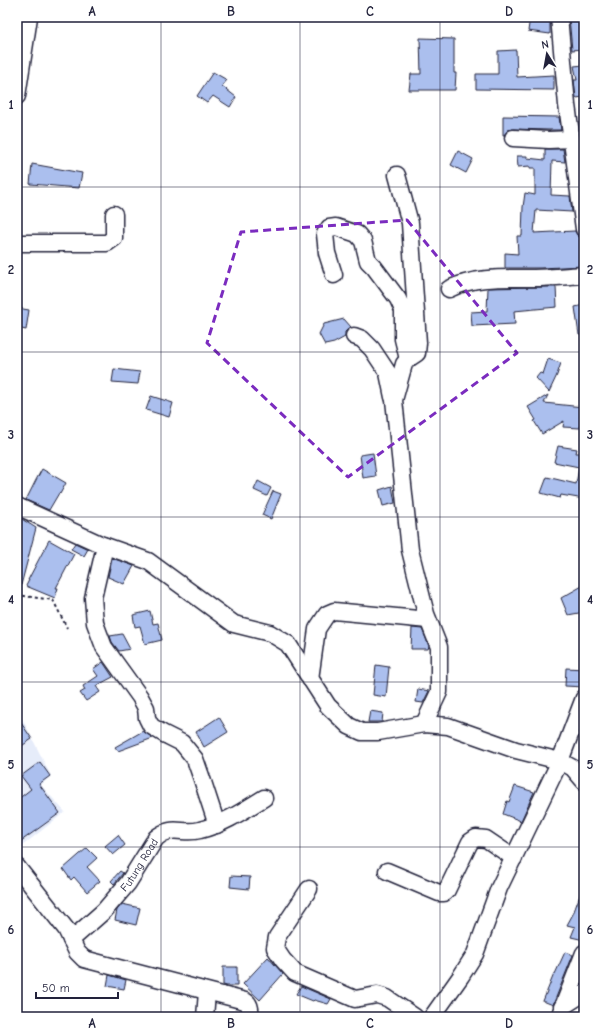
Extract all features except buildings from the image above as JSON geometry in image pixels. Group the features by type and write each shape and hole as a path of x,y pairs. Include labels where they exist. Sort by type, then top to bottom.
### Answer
{"street":[{"path":"17,96 29,17"},
{"path":"559,17 567,105 584,229"},
{"path":"513,138 549,140 572,139"},
{"path":"394,400 404,364 408,359 417,353 418,343 410,223 397,175"},
{"path":"17,243 107,242 114,238 114,214"},
{"path":"334,275 327,253 325,234 329,228 336,227 357,234 363,241 368,260 398,299 403,310 403,338 408,359"},
{"path":"448,289 458,284 494,278 536,278 584,275"},
{"path":"354,336 362,339 372,349 388,373 394,400 410,550 426,614 439,647 439,692 424,724"},
{"path":"17,506 105,546 148,561 234,624 270,633 288,644 328,706 349,726 362,732 378,732 424,724 448,726 516,750 560,761 573,768 584,781"},
{"path":"105,546 93,598 95,623 104,647 140,697 146,708 151,726 182,743 195,759 217,825"},
{"path":"310,679 318,629 327,614 334,611 428,620"},
{"path":"432,1017 462,976 475,954 499,888 560,761 584,698"},
{"name":"Futung Road","path":"72,940 104,911 128,883 156,838 162,832 168,830 198,831 217,825 225,822 264,798"},
{"path":"386,871 439,893 444,893 447,890 470,842 476,838 486,839 514,858"},
{"path":"17,867 66,929 77,952 84,959 242,1000 248,1003 251,1017"},
{"path":"309,889 277,937 275,948 282,960 295,973 355,999 377,995 387,998 415,1017"},
{"path":"561,1012 584,953"},
{"path":"205,1017 207,992"},
{"path":"561,1012 584,993"}],"path":[{"path":"17,595 53,600 67,628"}],"highlighted area":[{"path":"407,220 517,353 348,477 207,343 241,232"}],"shaded area":[{"path":"17,708 51,776 41,785 65,812 22,846 17,839"}]}
